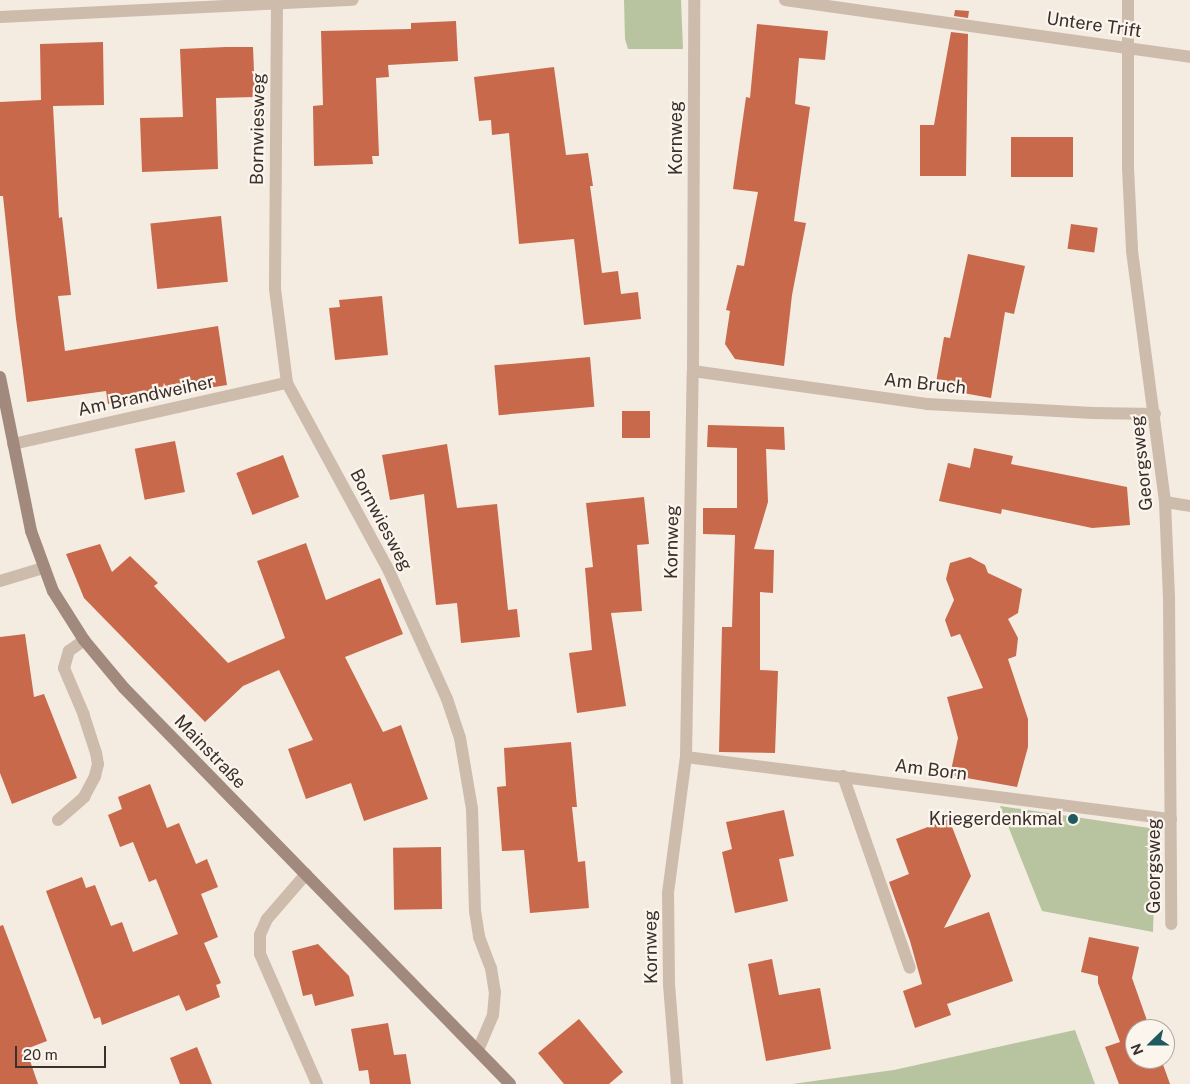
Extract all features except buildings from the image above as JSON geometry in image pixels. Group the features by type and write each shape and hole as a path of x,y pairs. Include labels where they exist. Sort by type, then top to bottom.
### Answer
{"main road":[{"name":"Mainstraße","path":"0,377 31,532 43,568 64,611 84,640 124,688 510,1084"}],"street":[{"path":"0,17 277,1 353,0"},
{"name":"Kornweg","path":"677,1084 669,985 668,893 686,757 693,371 694,0"},
{"name":"Untere Trift","path":"786,0 1190,57"},
{"name":"Georgsweg","path":"1128,0 1128,168 1132,252 1155,414 1165,502 1169,597 1171,924"},
{"name":"Bornwiesweg","path":"277,1 275,289 287,383 389,571 447,699 460,738 468,773 472,809 475,911 479,937 491,968 495,992 493,1016 478,1050"},
{"name":"Am Bruch","path":"693,371 927,404 1093,413 1155,414"},
{"name":"Am Brandweiher","path":"13,444 287,383"},
{"path":"1165,502 1190,506"},
{"path":"0,581 43,568"},
{"path":"58,820 84,797 95,776 98,764 84,715 64,668 69,652 84,640"},
{"name":"Am Born","path":"686,757 1171,819"},
{"path":"843,776 910,968"},
{"path":"306,874 268,919 260,935 260,954 317,1084"}],"green space":[{"path":"624,0 681,0 683,49 628,49 625,39"},
{"path":"1000,806 1156,829 1153,932 1042,911"},
{"path":"1075,1030 1095,1084 792,1084 894,1070"}],"place":[{"name":"Kriegerdenkmal","path":"1073,819"}]}
